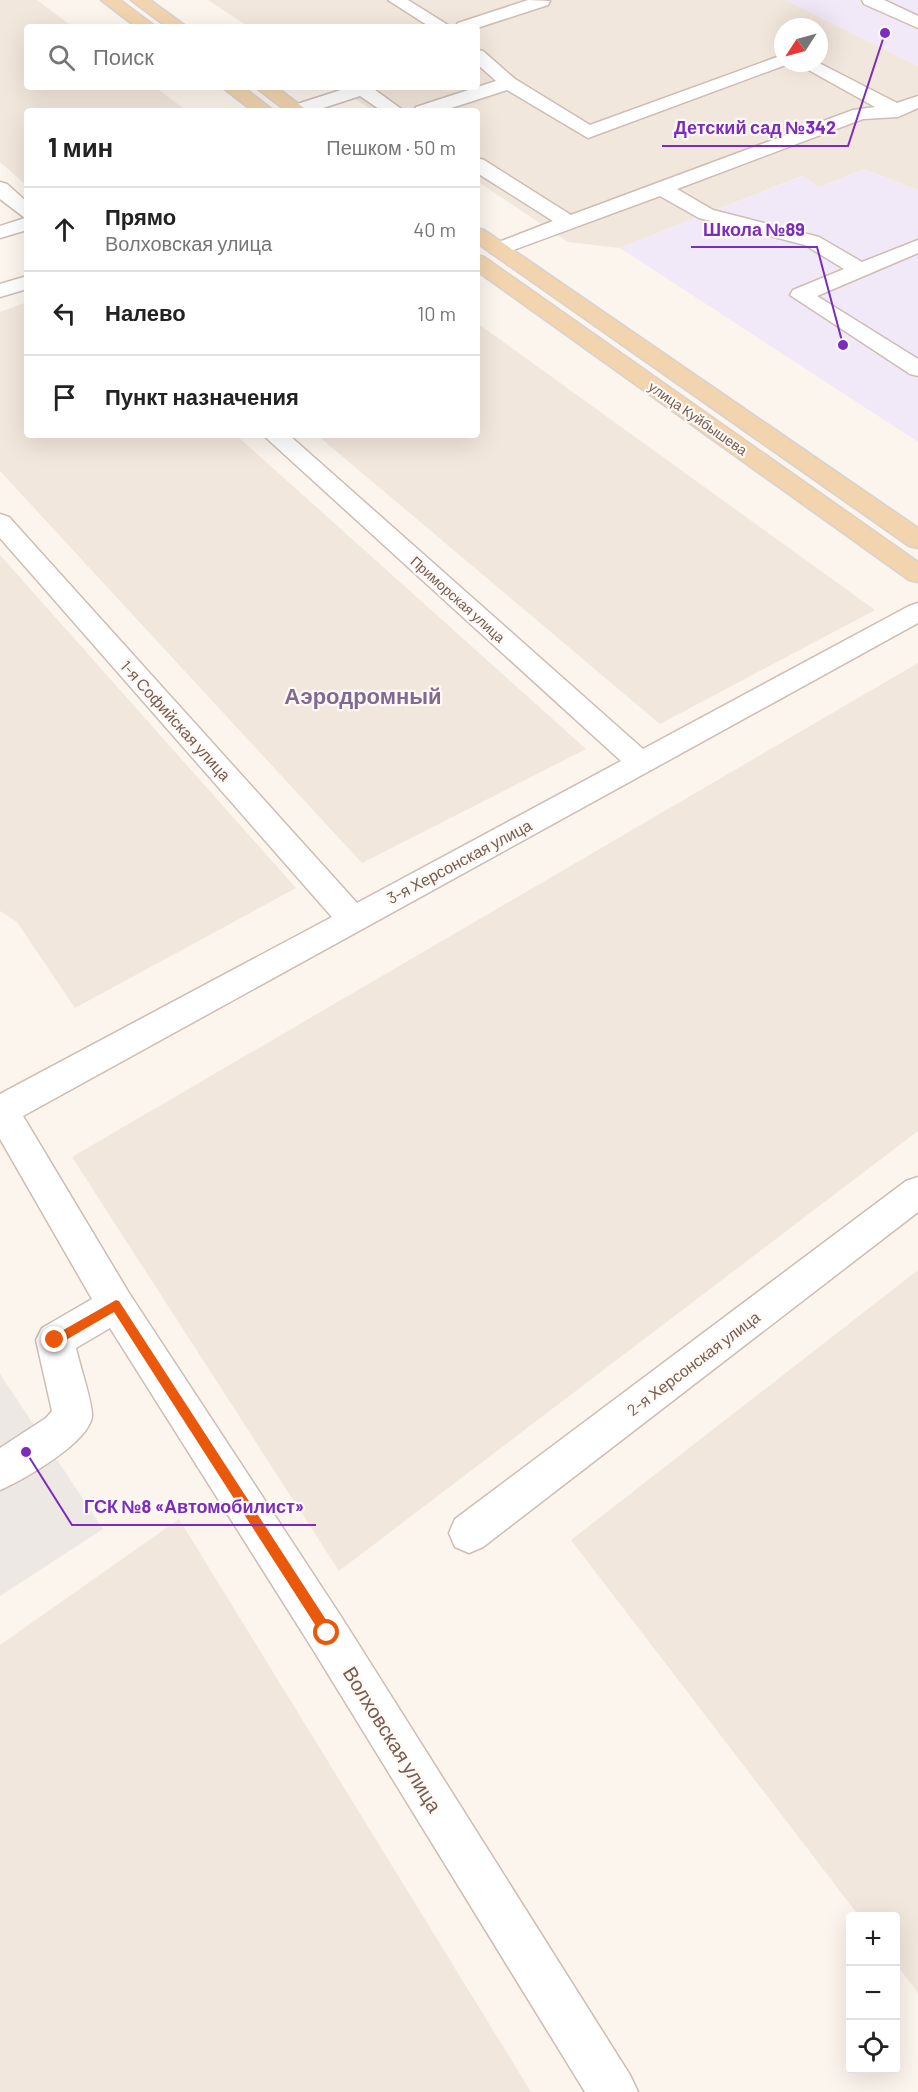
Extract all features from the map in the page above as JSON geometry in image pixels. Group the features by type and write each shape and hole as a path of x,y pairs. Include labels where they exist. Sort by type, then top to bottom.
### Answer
{"main road":[{"path":"109,0 143,24"},
{"path":"139,0 174,24"},
{"path":"235,90 261,108"},
{"path":"268,90 293,108"},
{"name":"улица Куйбышева","path":"480,239 488,253 918,540"},
{"name":"улица Куйбышева","path":"480,263 918,574"}],"street":[{"path":"396,0 437,24"},
{"path":"473,24 542,1 539,0"},
{"path":"870,0 918,23"},
{"path":"480,58 509,83 588,132 774,64"},
{"path":"822,72 918,121"},
{"path":"432,108 509,83"},
{"path":"306,108 359,90"},
{"path":"364,90 390,108"},
{"path":"488,253 659,187 860,114 896,110 918,102"},
{"path":"480,166 568,222"},
{"path":"659,187 706,214 812,241 860,270"},
{"path":"0,188 17,205"},
{"path":"0,232 24,225"},
{"path":"918,246 801,295 918,369"},
{"path":"0,291 24,283"},
{"name":"Приморская улица","path":"278,438 641,763"},
{"name":"1-я Софийская улица","path":"0,522 352,919"},
{"name":"3-я Херсонская улица","path":"1,1110 918,612"},
{"name":"Волховская улица","path":"1,1110 116,1305 327,1633 613,2092"},
{"name":"2-я Херсонская улица","path":"469,1533 918,1192"},
{"path":"0,1471 60,1431 73,1416 55,1340 116,1305"}],"shaded area":[{"path":"0,0 37,0 69,24 24,24 24,90 159,90 183,108 24,108 24,183 0,162"},
{"path":"208,0 786,0 822,18 774,18 774,72 828,72 828,21 918,66 918,190 864,169 819,187 802,176 620,248 568,242 480,183 480,108 369,108 342,90 480,90 480,24 244,24"},
{"path":"786,0 918,0 918,66 828,21 828,18 822,18"},
{"path":"864,169 918,190 918,442 620,248 803,176 819,187"},
{"path":"24,303 24,438 239,438 586,749 362,863 0,471 0,312"},
{"path":"480,325 875,610 660,724 321,438 480,438"},
{"path":"0,555 296,888 75,1008 17,922 0,911"},
{"path":"918,663 918,1131 339,1571 72,1157"},
{"path":"918,1270 918,1993 900,1969 900,1912 856,1912 571,1540"},
{"path":"0,1374 103,1529 0,1596"},
{"path":"179,1519 531,2092 0,2092 0,1645"}],"place":[{"name":"Детский сад №342","path":"885,33"},
{"name":"Школа №89","path":"843,345"},
{"name":"ГСК №8 «Автомобилист»","path":"26,1452"}],"district":[{"name":"Аэродромный","path":"363,695"}],"route":[{"path":"55,1340 116,1305 327,1633"}]}
